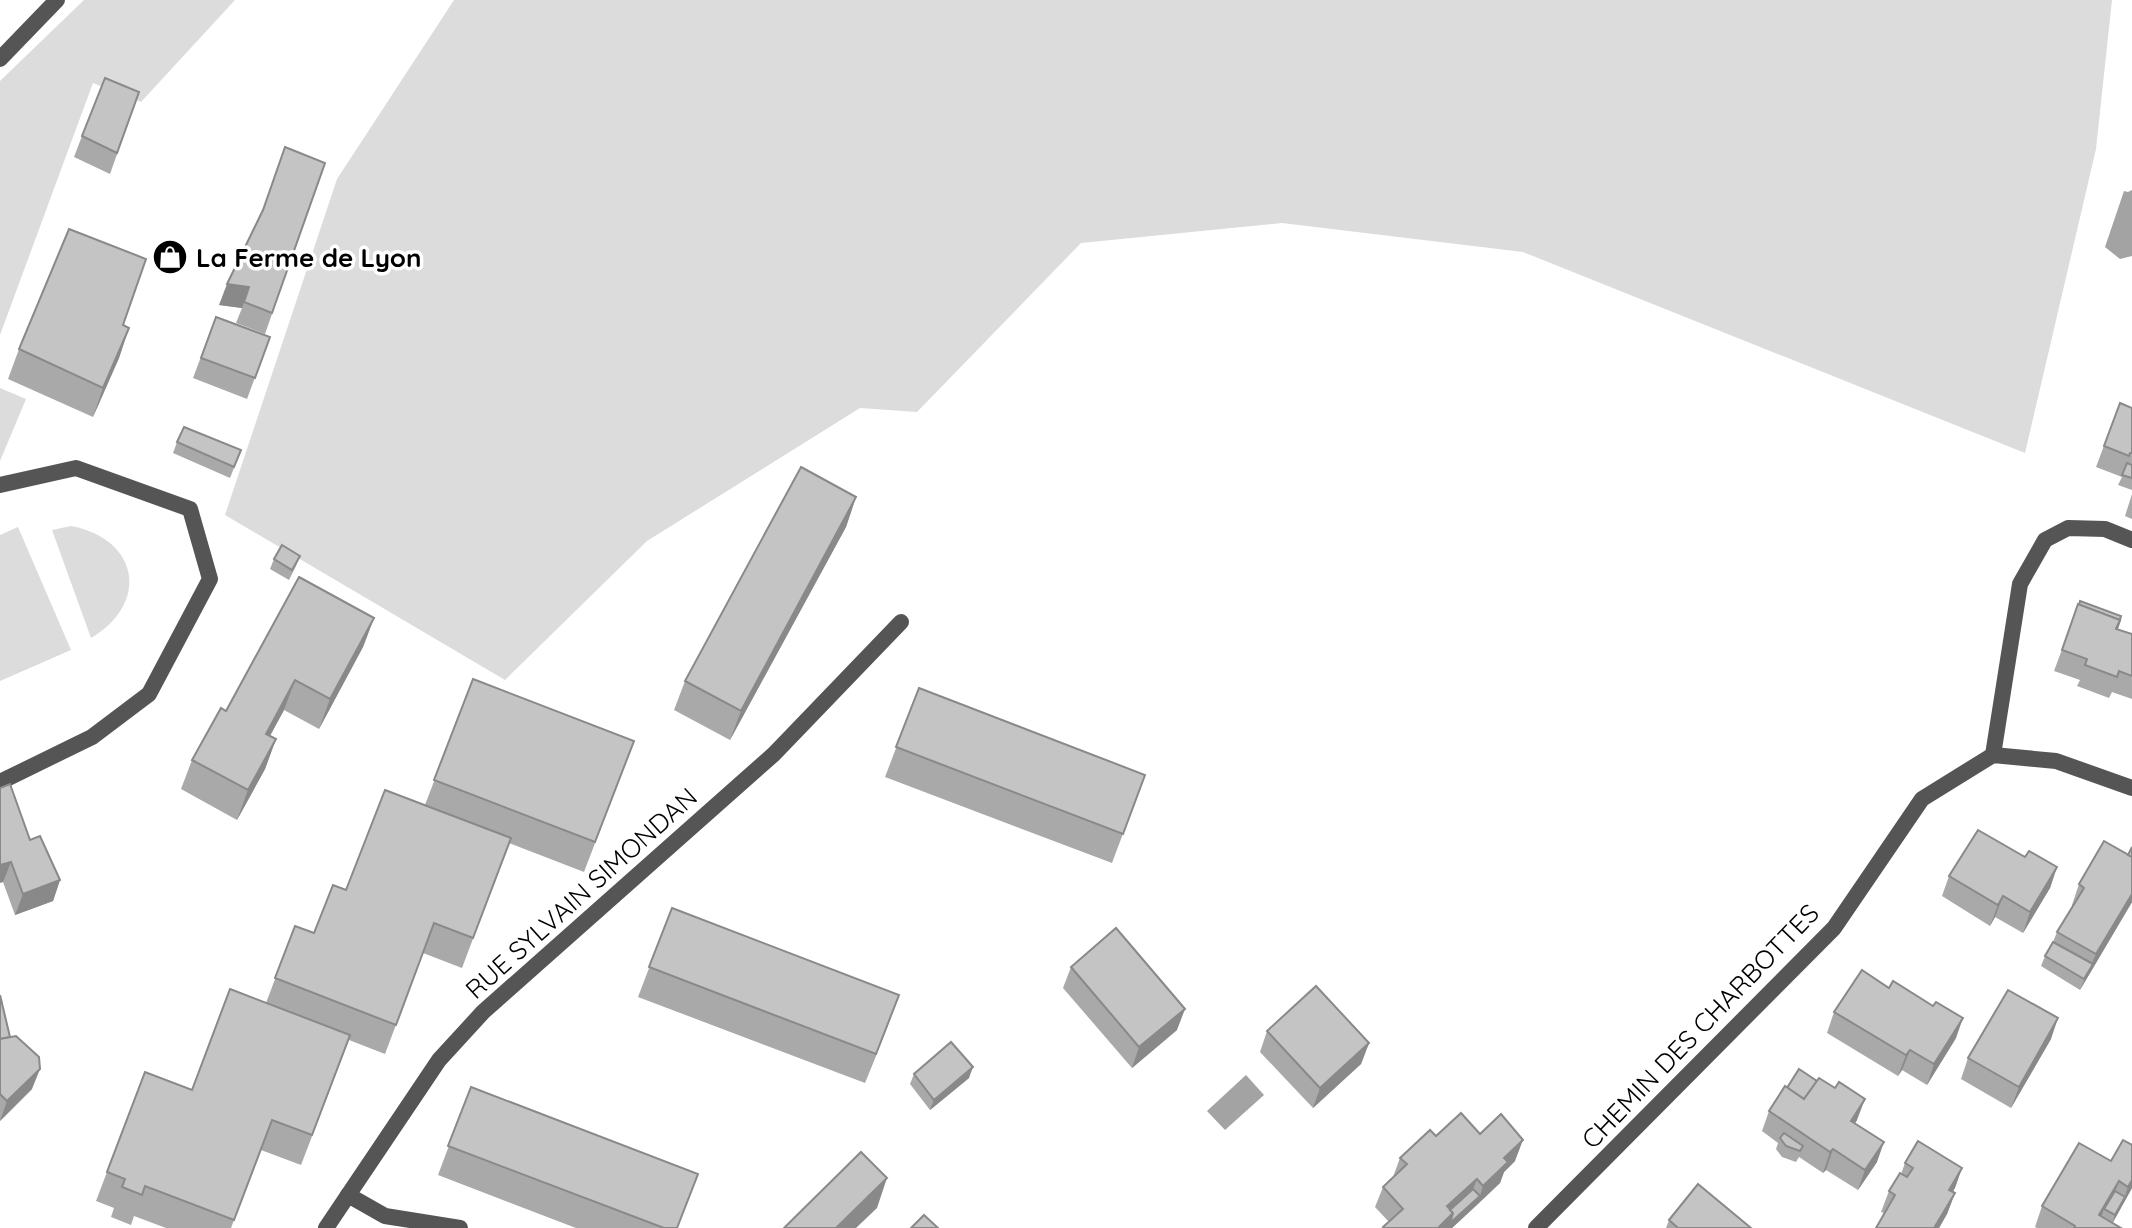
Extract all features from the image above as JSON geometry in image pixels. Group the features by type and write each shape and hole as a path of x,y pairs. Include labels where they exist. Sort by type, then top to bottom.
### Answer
{"street":[{"path":"0,59 57,0"},
{"path":"0,485 76,468 190,509 210,579 149,694 92,737 0,782"},
{"path":"2132,540 2105,529 2068,528 2045,540 2020,584 1993,755 2056,761 2132,788"},
{"name":"RUE SYLVAIN SIMONDAN","path":"326,1228 439,1060 483,1012 774,754 901,622"},
{"name":"CHEMIN DES CHARBOTTES","path":"1536,1228 1834,928 1922,799 1993,755"},
{"path":"348,1195 385,1216 460,1228"}],"shaded area":[{"path":"84,0 235,0 141,102 93,83 0,335 0,81"},
{"path":"454,0 2112,0 2096,149 2025,453 1523,252 1282,223 1081,243 917,412 860,408 647,541 505,680 225,515 337,179"},
{"path":"2132,190 2132,256 2120,259 2105,247 2124,191"},
{"path":"0,388 26,399 0,461"},
{"path":"71,526 94,533 111,544 123,558 129,574 129,591 122,608 110,624 91,638 52,530"},
{"path":"18,527 71,650 0,681 0,535"},
{"path":"1246,1075 1264,1095 1225,1130 1207,1111"}],"building":[{"path":"105,78 139,92 117,153 82,136"},
{"path":"285,147 325,163 272,313 244,302 249,287 227,284 263,210"},
{"path":"69,229 146,259 123,325 129,328 103,388 19,349"},
{"path":"216,317 270,337 255,378 201,358"},
{"path":"2120,403 2132,408 2132,453 2129,456 2104,446"},
{"path":"184,427 241,450 234,467 177,442"},
{"path":"2127,463 2132,465 2132,478 2122,475"},
{"path":"801,467 856,497 741,711 685,681"},
{"path":"282,545 300,556 292,570 274,559"},
{"path":"299,577 374,618 330,699 295,680 266,734 276,739 248,790 192,760 221,708 226,711"},
{"path":"2080,601 2121,616 2120,620 2079,605"},
{"path":"2078,604 2120,620 2116,629 2132,634 2132,676 2119,671 2117,677 2085,665 2087,659 2062,650"},
{"path":"473,679 634,741 595,842 434,780"},
{"path":"919,688 1145,775 1123,834 896,747"},
{"path":"10,784 30,840 40,836 60,880 23,894 11,862 0,865 0,788"},
{"path":"385,790 511,838 473,938 434,923 396,1025 275,978 295,926 314,933 333,885 346,890"},
{"path":"1978,830 2025,857 2029,851 2057,867 2030,912 2003,896 1998,905 1949,876"},
{"path":"2104,841 2132,857 2132,894 2096,954 2057,932 2084,888 2079,884"},
{"path":"672,908 899,995 876,1054 649,967"},
{"path":"1116,928 1185,1009 1139,1047 1071,967"},
{"path":"2053,942 2093,964 2084,979 2045,956"},
{"path":"1862,970 1889,988 1893,981 1933,1006 1936,1002 1963,1018 1934,1064 1910,1050 1906,1055 1834,1012"},
{"path":"1316,986 1369,1043 1320,1088 1267,1031"},
{"path":"230,989 350,1035 312,1135 272,1120 234,1220 145,1186 142,1195 122,1187 125,1179 107,1172 145,1072 192,1090"},
{"path":"2008,990 2058,1018 2019,1087 1968,1058"},
{"path":"0,995 10,1037 0,1039"},
{"path":"16,1036 39,1057 40,1069 7,1101 0,1094 0,1039"},
{"path":"951,1042 973,1067 934,1100 914,1074"},
{"path":"1799,1069 1817,1081 1804,1099 1787,1088"},
{"path":"1819,1078 1835,1088 1839,1082 1865,1099 1851,1121 1884,1142 1865,1170 1833,1149 1830,1152 1769,1111 1785,1086 1804,1099"},
{"path":"471,1087 698,1174 677,1228 664,1228 448,1146"},
{"path":"1461,1113 1480,1134 1501,1114 1523,1140 1504,1158 1508,1162 1483,1186 1477,1179 1447,1206 1453,1213 1438,1228 1383,1227 1403,1209 1383,1187 1407,1164 1400,1158 1430,1130 1436,1136"},
{"path":"1784,1133 1803,1146 1800,1151 1786,1146 1780,1138"},
{"path":"2123,1140 2132,1145 2132,1180 2128,1187 2119,1181 2099,1215 2121,1228 2074,1228 2042,1206 2079,1143 2111,1161"},
{"path":"1918,1141 1962,1168 1949,1190 1955,1193 1934,1228 1876,1228 1895,1195 1889,1191 1900,1173 1907,1177 1913,1168 1905,1163"},
{"path":"861,1152 887,1178 836,1228 784,1228"},
{"path":"1698,1184 1751,1228 1678,1228 1669,1220"},
{"path":"1473,1189 1480,1196 1450,1223 1453,1213 1450,1210"},
{"path":"2115,1191 2125,1197 2115,1215 2104,1209"},
{"path":"924,1215 938,1228 911,1228"}],"place":[{"name":"La Ferme de Lyon","path":"170,257"}]}
